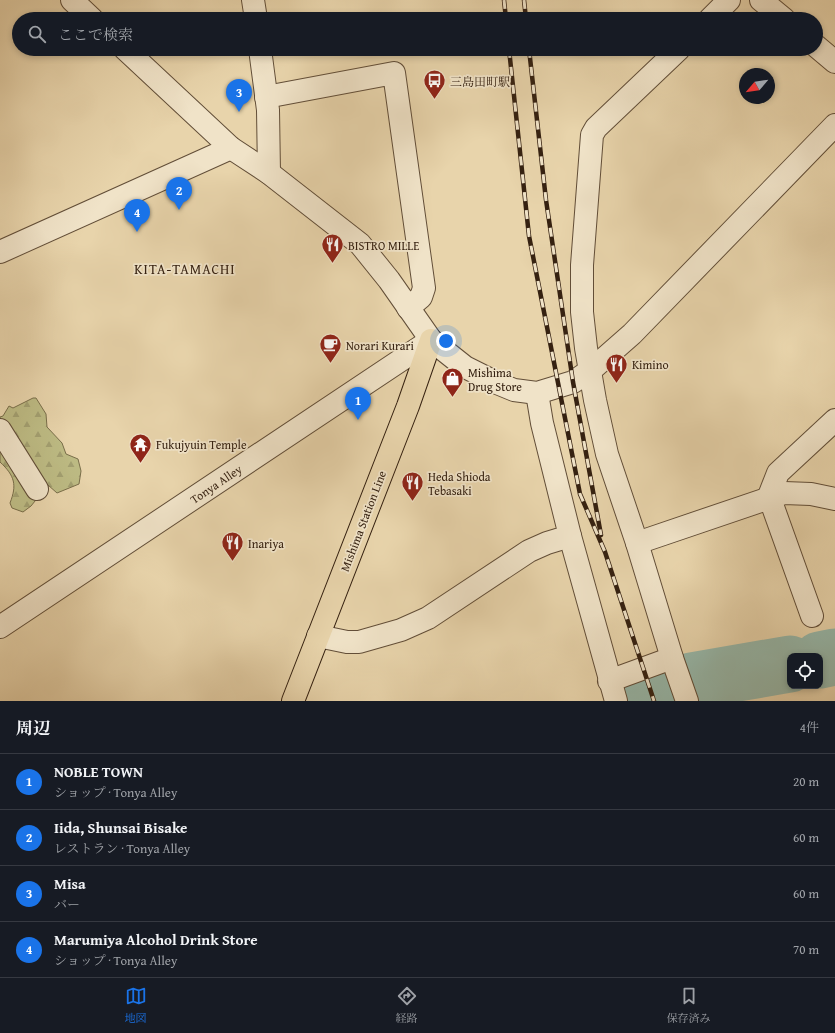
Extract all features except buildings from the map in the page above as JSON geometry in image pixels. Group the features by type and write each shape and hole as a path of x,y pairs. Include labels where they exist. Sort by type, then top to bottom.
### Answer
{"main road":[{"name":"Mishima Station Line","path":"294,701 408,406 431,340"}],"street":[{"path":"72,0 85,12"},
{"path":"253,0 255,12"},
{"path":"717,12 729,0"},
{"path":"761,0 776,12"},
{"path":"823,52 835,62"},
{"path":"132,56 231,148 269,173 360,244 389,280 431,340 465,367 514,390 537,393 573,382 591,370 632,334 835,125"},
{"path":"261,56 266,97 269,173"},
{"path":"672,56 596,128 592,135 582,281 582,312 586,348 595,400 607,454 637,543 673,662 687,701"},
{"path":"266,97 394,73 424,288 421,297 408,308"},
{"path":"0,252 231,148"},
{"name":"Tonya Alley","path":"0,627 431,340"},
{"path":"537,393 542,423 570,536 613,691 673,662"},
{"path":"812,616 769,496 778,474 835,420"},
{"path":"0,430 37,489"},
{"path":"637,543 769,496 784,493 796,493 835,499"},
{"path":"318,636 346,642 359,642 401,630 434,614 529,550 570,536"}],"green space":[{"path":"36,398 46,414 47,427 62,443 66,454 78,459 81,471 79,484 57,493 48,485 31,506 23,512 12,508 10,503 14,486 12,476 0,462 0,417 3,416 9,406 13,408"}],"waterway":[{"path":"823,659 835,657"},
{"path":"640,701 691,681 787,665"}],"railway":[{"path":"504,0 505,12"},
{"path":"524,0 525,12"},
{"path":"510,56 529,236 580,494 605,552 654,701"},
{"path":"530,56 546,200 573,382 601,535"}],"place":[{"name":"三島田町駅","path":"434,100"},
{"name":"Misa","path":"239,112"},
{"name":"Iida, Shunsai Bisake","path":"179,210"},
{"name":"Marumiya Alcohol Drink Store","path":"137,232"},
{"name":"BISTRO MILLE","path":"333,264"},
{"name":"Norari Kurari","path":"330,364"},
{"name":"Kimino","path":"617,384"},
{"name":"Mishima Drug Store","path":"453,398"},
{"name":"NOBLE TOWN","path":"358,420"},
{"name":"Fukujyuin Temple","path":"141,464"},
{"name":"Heda Shioda Tebasaki","path":"412,502"},
{"name":"Inariya","path":"232,562"}],"district":[{"name":"KITA-TAMACHI","path":"185,269"}]}
